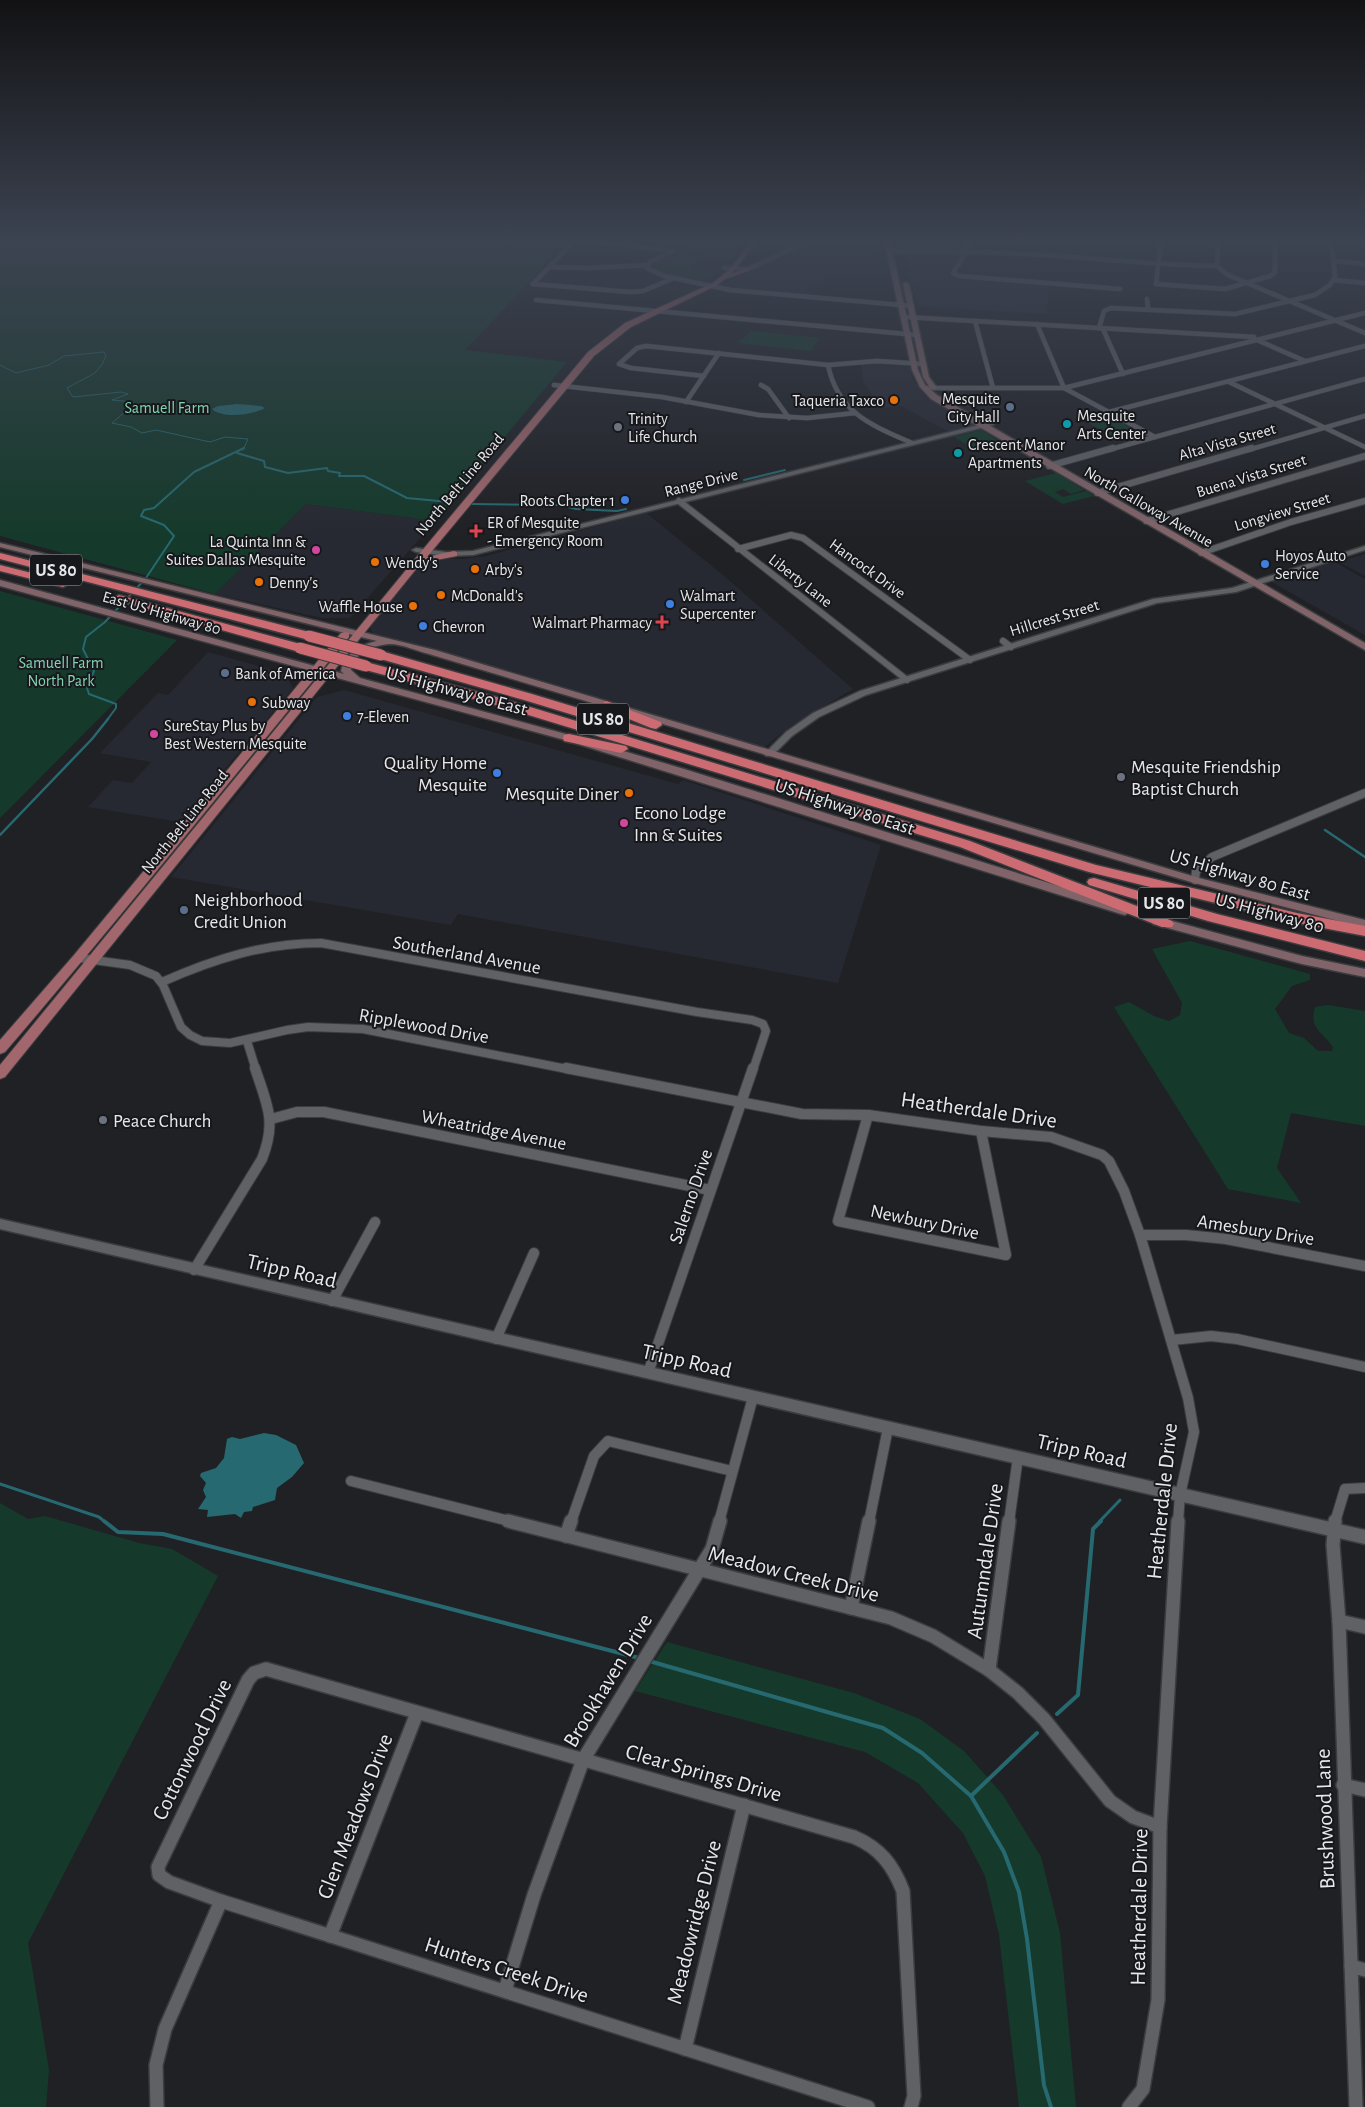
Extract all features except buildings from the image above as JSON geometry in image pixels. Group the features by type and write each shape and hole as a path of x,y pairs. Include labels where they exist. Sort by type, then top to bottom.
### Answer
{"highway":[{"path":"0,546 44,557"},
{"name":"US 80","path":"0,556 115,580 155,602 300,648 500,702 965,844"},
{"name":"US 80","path":"0,568 94,592 155,602 309,636 514,693 1094,869"},
{"path":"606,705 630,716 802,776 824,787"},
{"path":"569,738 744,778"},
{"path":"965,844 1108,898 1167,924"},
{"name":"US Highway 80","path":"965,844 1213,918 1365,956"},
{"path":"1094,869 1136,876 1304,920 1365,931"},
{"name":"US Highway 80","path":"1094,869 1248,914 1365,941"}],"main road":[{"name":"North Belt Line Road","path":"0,1049 215,800 421,551 554,385 582,352 598,338"},
{"name":"North Belt Line Road","path":"391,587 418,561 421,551 497,466 591,354 609,338"},
{"name":"North Galloway Avenue","path":"908,338 913,363 924,388 941,402 1058,463 1155,519 1202,551"},
{"path":"918,338 926,377 933,388"},
{"name":"North Galloway Avenue","path":"933,388 948,400 1049,466 1261,583 1325,620 1365,647"},
{"path":"488,465 497,466"},
{"path":"418,561 454,554"},
{"name":"East US Highway 80","path":"44,557 115,580 173,589 354,632"},
{"name":"East US Highway 80","path":"0,583 321,672"},
{"name":"North Galloway Avenue","path":"1325,620 1365,639"},
{"name":"US Highway 80 East","path":"354,632 414,647 1194,880 1365,924"},
{"path":"361,682 347,673 346,666 353,656 364,647 378,643 414,647"},
{"name":"US Highway 80 East","path":"321,672 569,738 680,771 862,830 1167,924 1302,960 1365,973"},
{"name":"North Belt Line Road","path":"0,1074 94,959 158,866"}],"street":[{"path":"980,338 993,388"},
{"path":"1043,338 1064,388 1155,436"},
{"path":"1106,338 1123,374"},
{"path":"924,388 1064,388 1263,338"},
{"path":"1256,340 1306,361"},
{"path":"704,376 631,368 619,364 637,348 646,346 828,364 877,360 923,364"},
{"path":"1109,412 1365,346"},
{"path":"686,402 719,353"},
{"path":"828,364 834,391 855,413 886,432 912,443"},
{"path":"1049,466 1365,380"},
{"path":"1229,382 1365,447"},
{"path":"554,385 662,397 742,413 789,418 855,413"},
{"path":"761,385 768,389 789,418"},
{"name":"Alta Vista Street","path":"1097,493 1365,416"},
{"name":"Range Drive","path":"421,551 454,554 481,551 986,425"},
{"name":"Buena Vista Street","path":"1146,521 1365,456"},
{"name":"Longview Street","path":"1202,551 1365,500"},
{"name":"Liberty Lane","path":"678,501 908,680"},
{"name":"Hancock Drive","path":"738,548 791,535 803,538 970,660"},
{"name":"Hillcrest Street","path":"769,754 789,734 816,714 863,693 1156,601 1216,594 1261,583 1365,548"},
{"path":"1003,641 1011,647"},
{"path":"1194,880 1196,871 1212,857 1365,793"},
{"name":"Southerland Avenue","path":"162,982 223,956 272,945 321,943 697,1012 752,1020 763,1024 766,1031"},
{"path":"79,958 94,959 147,970 162,982"},
{"name":"Ripplewood Drive","path":"162,982 176,1022 189,1036 202,1041 220,1044 247,1041 276,1032 307,1028 363,1029 802,1114"},
{"name":"Salerno Drive","path":"648,1373 766,1031"},
{"path":"194,1270 262,1159 270,1139 271,1119 247,1041"},
{"name":"Wheatridge Avenue","path":"271,1119 297,1112 324,1112 710,1190"},
{"name":"Heatherdale Drive","path":"802,1114 868,1114 981,1131 1050,1138 1102,1155 1109,1161 1120,1184 1140,1236 1190,1404 1194,1432 1180,1495 1160,1827 1158,2000 1143,2089 1128,2107"},
{"name":"Newbury Drive","path":"868,1114 838,1221 1006,1256 981,1131"},
{"path":"332,1301 375,1222"},
{"name":"Tripp Road","path":"0,1224 1365,1537"},
{"name":"Amesbury Drive","path":"1140,1236 1186,1235 1226,1239 1365,1266"},
{"path":"496,1339 534,1253"},
{"path":"1172,1340 1211,1336 1237,1339 1365,1367"},
{"name":"Brookhaven Drive","path":"505,1990 534,1895 584,1760 627,1686 712,1549 719,1530 732,1471 753,1397"},
{"path":"851,1608 888,1428"},
{"path":"566,1536 594,1456 608,1441 732,1471"},
{"name":"Autumndale Drive","path":"990,1670 1018,1457"},
{"name":"Meadow Creek Drive","path":"351,1481 892,1618 933,1636 990,1670 1018,1693 1044,1719 1110,1801 1133,1817 1160,1827"},
{"name":"Brushwood Lane","path":"1356,2107 1343,1785 1340,1622 1333,1529 1342,1493 1345,1489 1365,1488"},
{"path":"1340,1622 1365,1627"},
{"name":"Clear Springs Drive","path":"261,1670 266,1669 744,1805 862,1840 882,1853 896,1870 903,1891 906,1917 914,2096 911,2107"},
{"name":"Cottonwood Drive","path":"164,1852 248,1680 254,1673 261,1670"},
{"name":"Glen Meadows Drive","path":"330,1936 417,1713"},
{"path":"1343,1785 1365,1790"},
{"name":"Meadowridge Drive","path":"684,2048 744,1805"},
{"name":"Hunters Creek Drive","path":"164,1852 158,1867 159,1874 169,1882 221,1901 868,2107"},
{"path":"157,2107 156,2065 166,2029 221,1901"},
{"path":"1351,1966 1365,1970"}],"shaded area":[{"path":"871,363 909,364 913,380 927,399 975,426 949,432 899,405 886,408 879,404 863,382 861,365"},
{"path":"306,504 435,521 350,618 322,618 215,594"},
{"path":"646,513 723,575 853,689 791,726 762,749 372,632 370,626 416,570 426,563 442,558 462,559 486,556"},
{"path":"1365,554 1365,576 1339,562"},
{"path":"1333,561 1365,579 1365,635 1270,581"},
{"path":"208,652 284,673 293,688 180,822 88,807 113,780 132,783 151,762 100,753 158,693 168,695"},
{"path":"344,690 678,784 683,780 881,845 838,983 458,914 451,925 171,877 317,697"}],"green space":[{"name":"Samuell Farm","path":"0,338 476,338 465,350 567,362 435,521 306,504 215,594 0,536"},
{"path":"743,338 819,338 811,351 737,343"},
{"path":"1107,415 1146,437 1123,442 1085,421"},
{"path":"981,430 1000,442 973,448 954,437"},
{"path":"1056,473 1084,490 1071,494 1063,489 1055,492 1063,497 1086,491 1094,496 1063,504 1025,481"},
{"name":"Samuell Farm North Park","path":"0,591 177,640 0,818"},
{"path":"1190,941 1310,974 1310,980 1292,986 1275,1009 1289,1033 1304,1038 1318,1051 1332,1051 1333,1047 1315,1025 1315,1007 1328,1005 1365,1011 1365,1126 1291,1113 1277,1168 1301,1203 1228,1189 1114,1007 1129,1002 1154,1016 1169,1021 1180,1015 1182,1003 1152,949"},
{"path":"0,1503 28,1519 45,1516 139,1543 172,1549 218,1576 28,1943 49,2070 46,2107 0,2107"},
{"path":"667,1642 854,1693 920,1719 964,1751 1003,1795 1041,1857 1060,1933 1076,2107 1019,2107 999,1935 985,1876 963,1833 918,1783 865,1752 635,1691"}],"water":[{"path":"237,404 265,408 253,413 238,415 223,414 212,409 218,406"},
{"path":"264,1433 276,1435 296,1445 304,1463 292,1477 277,1488 275,1500 253,1507 252,1511 244,1512 241,1518 235,1514 207,1517 208,1510 198,1509 206,1497 203,1490 206,1483 200,1476 201,1473 216,1468 224,1458 227,1439 232,1437 240,1439"}],"waterway":[{"path":"0,365 16,373 49,365 64,356 104,352 106,355 103,363 95,373 67,388 73,397 121,392 128,394 112,400 133,402 133,410 125,412 112,423 131,427 142,433 156,430 210,442 225,437 248,439 244,448"},
{"path":"107,720 116,708 116,704 89,694 87,688 94,671 83,649 86,637 105,622 146,578 174,536 164,525 141,516 144,510 154,508 194,472 244,448"},
{"path":"237,453 264,461 265,467 288,473 327,468 328,471 340,473 339,476 364,476 407,498 449,502"},
{"path":"744,480 785,470"},
{"path":"472,504 560,505 576,509 617,511 626,509"},
{"path":"0,835 92,739 108,719"},
{"path":"1325,830 1365,857"},
{"path":"0,1484 99,1517 105,1522"},
{"path":"1099,1522 1120,1500"},
{"path":"104,1521 118,1532 163,1534 639,1658"},
{"path":"1057,1714 1078,1695 1093,1529 1101,1521"},
{"path":"649,1661 883,1728 922,1753 971,1796"},
{"path":"971,1796 1037,1733"},
{"path":"971,1796 1004,1852 1019,1892 1027,1939 1044,2085 1051,2107"}],"place":[{"name":"Taqueria Taxco","path":"894,400"},
{"name":"Mesquite City Hall","path":"1010,407"},
{"name":"Mesquite Arts Center","path":"1067,424"},
{"name":"Trinity Life Church","path":"618,427"},
{"name":"Crescent Manor Apartments","path":"958,453"},
{"name":"Roots Chapter 1","path":"625,500"},
{"name":"ER of Mesquite - Emergency Room","path":"476,531"},
{"name":"La Quinta Inn & Suites Dallas Mesquite","path":"316,550"},
{"name":"Wendy's","path":"375,562"},
{"name":"Hoyos Auto Service","path":"1265,564"},
{"name":"Arby's","path":"475,569"},
{"name":"Denny's","path":"259,582"},
{"name":"McDonald's","path":"441,595"},
{"name":"Walmart Supercenter","path":"670,604"},
{"name":"Waffle House","path":"413,606"},
{"name":"Walmart Pharmacy","path":"662,622"},
{"name":"Chevron","path":"423,626"},
{"name":"Bank of America","path":"225,673"},
{"name":"Subway","path":"252,702"},
{"name":"7-Eleven","path":"347,716"},
{"name":"SureStay Plus by Best Western Mesquite","path":"154,734"},
{"name":"Quality Home Mesquite","path":"497,773"},
{"name":"Mesquite Friendship Baptist Church","path":"1121,777"},
{"name":"Mesquite Diner","path":"629,793"},
{"name":"Econo Lodge Inn & Suites","path":"624,823"},
{"name":"Neighborhood Credit Union","path":"184,910"},
{"name":"Peace Church","path":"103,1120"}]}
